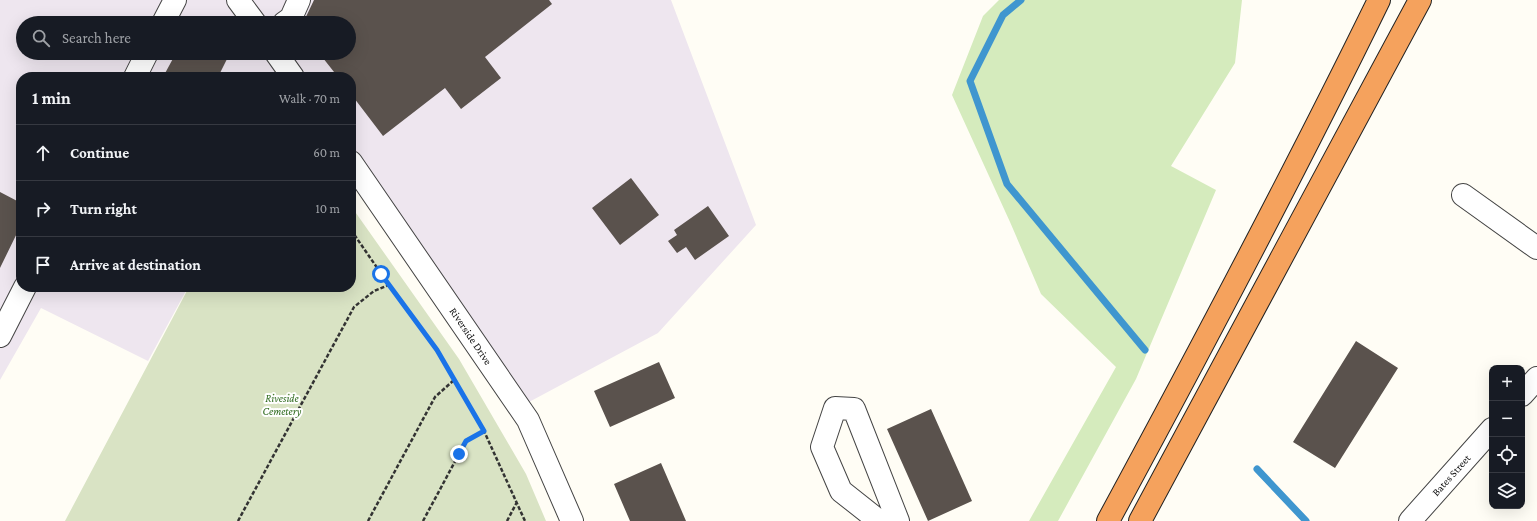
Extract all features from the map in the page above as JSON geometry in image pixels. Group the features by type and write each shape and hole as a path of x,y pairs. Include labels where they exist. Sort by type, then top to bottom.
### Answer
{"highway":[{"path":"1108,521 1215,324 1324,112 1379,0"},
{"path":"1140,521 1420,0"}],"street":[{"path":"167,16 175,0"},
{"path":"238,0 250,16"},
{"path":"291,16 299,0"},
{"path":"138,72 144,60"},
{"path":"281,60 289,72"},
{"name":"Riverside Drive","path":"356,169 528,420 572,521"},
{"path":"1463,195 1537,248"},
{"path":"0,336 22,292"},
{"path":"1525,392 1537,378"},
{"path":"878,521 841,491 822,447 835,408 854,409 898,521"},
{"name":"Bates Street","path":"1410,521 1489,432"}],"path":[{"path":"356,237 437,350 484,431 525,521"},
{"path":"238,521 354,307 374,291 389,285"},
{"path":"368,521 435,396 454,380"},
{"path":"423,521 466,441 484,431"},
{"path":"507,521 517,502"}],"shaded area":[{"path":"0,0 671,0 756,225 658,333 529,402 356,151 356,72 16,72 16,292 185,292 148,361 41,308 0,380"}],"green space":[{"path":"999,0 1242,0 1235,63 1171,166 1216,190 1136,379 1058,521 1029,521 1116,367 1041,294 952,95 983,16"},
{"name":"Riveside Cemetery","path":"356,213 459,359 526,474 546,521 65,521 186,292 356,292"}],"building":[{"path":"314,0 549,0 552,4 485,57 501,78 461,109 445,88 383,136 356,101 356,72 334,72 325,60 356,60 356,16 306,16"},
{"path":"172,60 226,60 220,72 166,72"},
{"path":"631,178 659,215 620,245 592,208"},
{"path":"0,192 16,200 16,235 0,268"},
{"path":"708,206 729,236 695,260 686,247 677,253 668,241 677,235 674,230"},
{"path":"1356,341 1398,368 1335,468 1293,442"},
{"path":"659,362 675,398 610,427 594,391"},
{"path":"931,409 972,501 928,521 887,429"},
{"path":"661,463 686,521 630,521 614,484"}],"waterway":[{"path":"1021,0 1003,15 970,81 1007,184 1145,350"},
{"path":"1257,469 1306,521"}],"route":[{"path":"381,274 437,350 484,431 466,441 459,454"}]}
